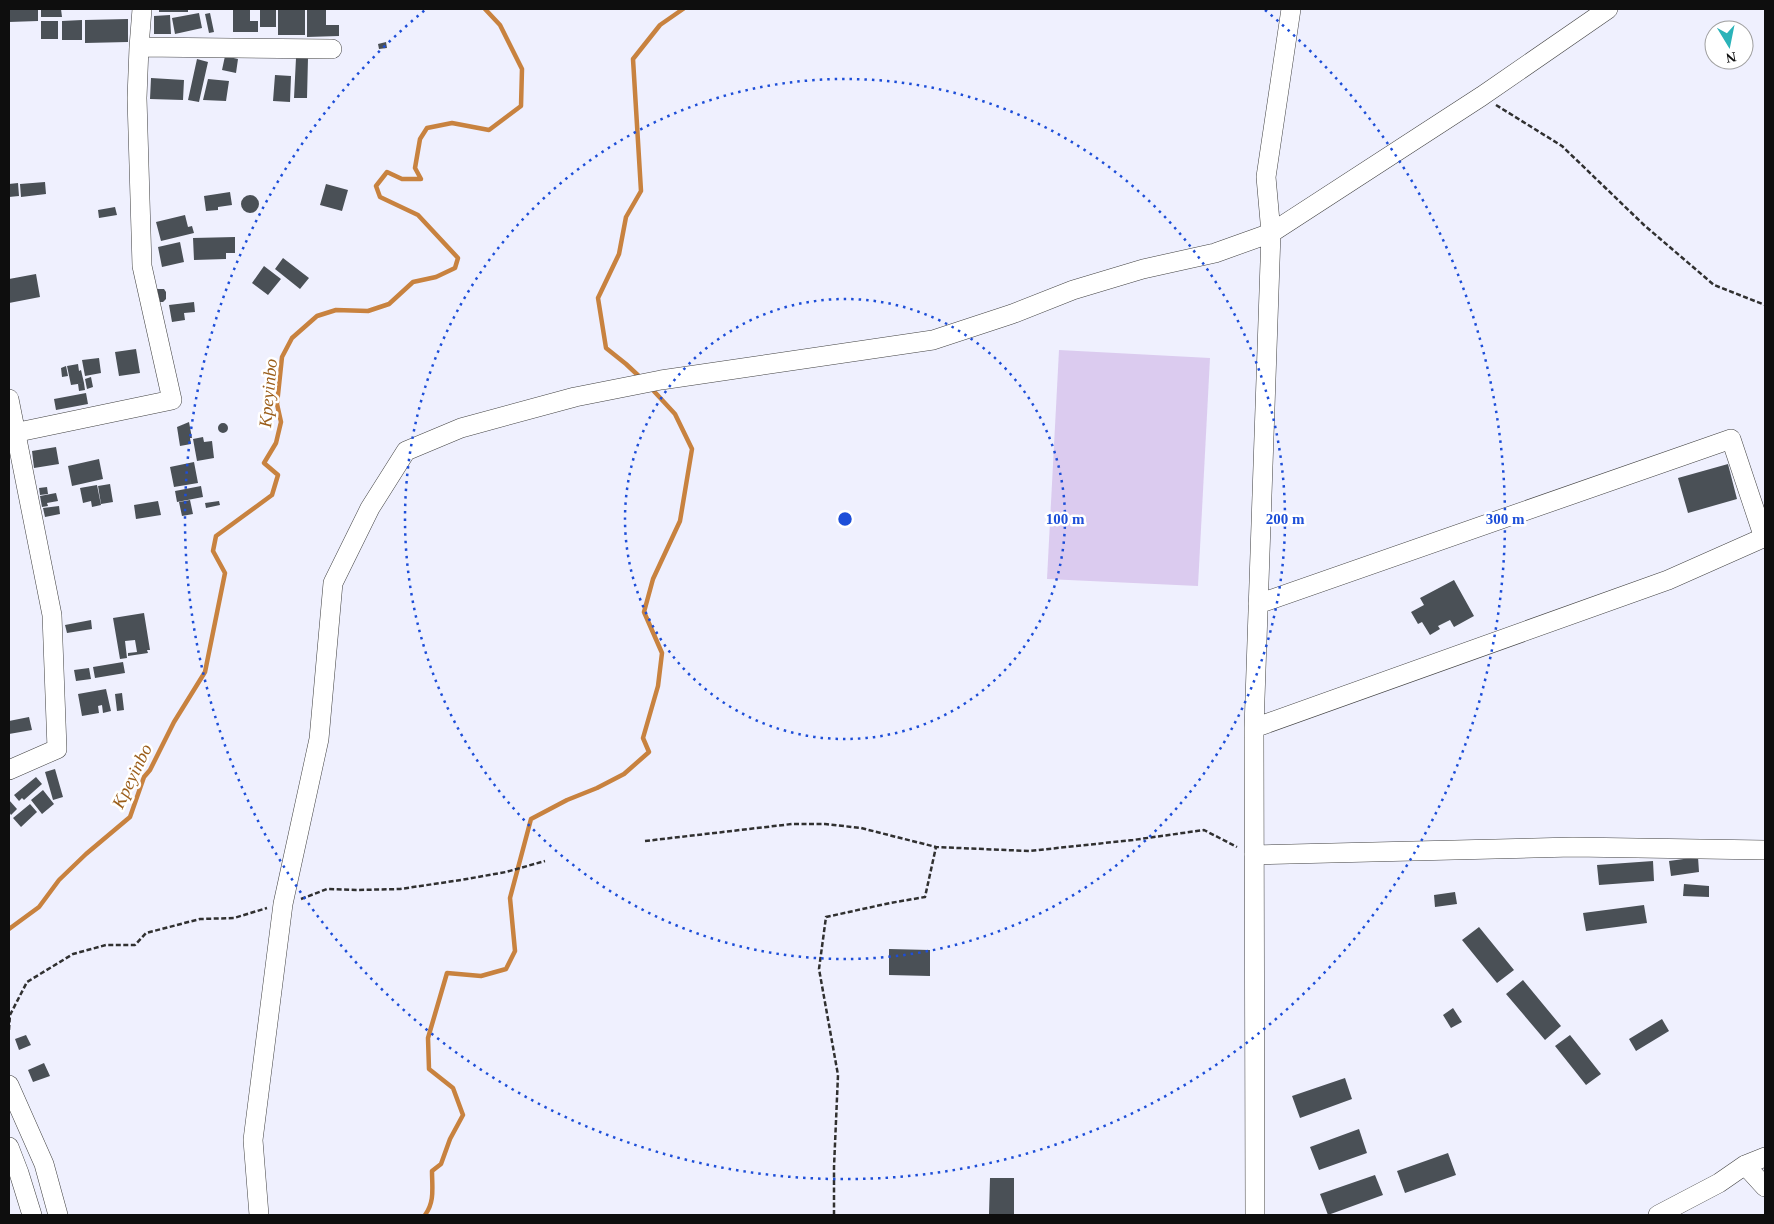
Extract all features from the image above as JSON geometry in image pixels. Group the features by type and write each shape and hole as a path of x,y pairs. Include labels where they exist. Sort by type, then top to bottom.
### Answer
{"street":[{"path":"13,433 172,400 142,266 137,98 142,9"},
{"path":"1255,1215 1254,728 1271,234 1266,177 1291,9"},
{"path":"259,1215 253,1140 283,904 319,739 333,583 370,508 406,451 461,428 575,397 661,380 933,340 1012,314 1073,290 1143,269 1215,253 1271,234 1482,96 1608,9"},
{"path":"139,48 332,49"},
{"path":"9,400 13,433 52,615 57,749 9,770"},
{"path":"1254,728 1668,580 1764,538 1731,439 1258,604"},
{"path":"1254,855 1572,847 1765,850"},
{"path":"9,1086 44,1164 58,1215"},
{"path":"9,1147 20,1173 32,1215"},
{"path":"1658,1215 1719,1183 1745,1164 1765,1157"},
{"path":"1745,1164 1765,1187"}],"path":[{"path":"1482,96 1562,146 1644,225 1714,285 1765,305"},
{"path":"645,840 792,824 824,824 861,828 936,847 1029,851 1204,830 1254,855"},
{"path":"834,1215 838,1075 819,969 826,917 925,897 936,847"},
{"path":"9,1030 10,1015 27,982 72,954 106,945 135,945 146,933 200,919 234,918 311,896 326,889 400,889 506,872 545,862"}],"shaded area":[{"path":"1059,350 1210,358 1198,586 1047,579"}],"building":[{"path":"9,9 38,9 38,21 9,22"},
{"path":"41,9 61,9 62,17 41,17"},
{"path":"159,9 188,9 188,12 159,12"},
{"path":"233,9 250,9 250,21 258,21 258,32 233,32"},
{"path":"260,9 276,9 276,27 260,27"},
{"path":"278,9 305,9 305,35 278,35"},
{"path":"307,9 326,9 326,25 339,25 339,36 307,37"},
{"path":"199,13 202,28 175,34 172,18"},
{"path":"210,13 214,32 209,33 205,14"},
{"path":"170,15 171,34 154,34 154,16"},
{"path":"128,19 128,42 85,43 85,20"},
{"path":"82,20 82,40 62,40 62,21"},
{"path":"41,21 58,21 58,39 41,39"},
{"path":"386,42 387,48 379,49 378,44"},
{"path":"225,56 238,59 236,73 222,70"},
{"path":"296,58 308,58 307,98 294,98"},
{"path":"197,59 208,62 199,102 188,100"},
{"path":"275,75 291,76 290,102 273,101"},
{"path":"151,78 184,80 183,100 150,99"},
{"path":"208,79 229,81 226,101 203,100"},
{"path":"45,182 46,194 21,197 20,184"},
{"path":"18,183 19,196 9,197 9,184"},
{"path":"326,184 348,190 342,211 320,205"},
{"path":"230,192 232,205 218,207 218,210 206,211 204,196"},
{"path":"250,195 256,198 259,204 256,210 250,213 244,210 241,204 244,198"},
{"path":"115,207 117,215 99,218 98,210"},
{"path":"185,215 188,227 192,226 194,233 161,241 156,222"},
{"path":"235,237 235,253 226,253 226,259 194,260 193,238"},
{"path":"180,242 184,262 162,267 158,247"},
{"path":"283,258 309,278 300,289 275,269"},
{"path":"264,266 281,279 268,295 252,283"},
{"path":"36,274 40,297 9,303 9,279"},
{"path":"157,289 164,289 166,292 166,299 163,302 160,302"},
{"path":"194,302 195,312 184,313 185,320 172,322 169,305"},
{"path":"136,349 140,373 119,376 115,352"},
{"path":"99,358 101,373 85,376 82,360"},
{"path":"78,364 84,383 71,385 67,366"},
{"path":"66,366 68,376 62,377 61,368"},
{"path":"91,377 93,387 87,389 85,379"},
{"path":"84,383 85,390 79,391 78,384"},
{"path":"86,393 88,404 56,410 54,399"},
{"path":"189,422 192,438 190,438 191,444 180,446 177,427"},
{"path":"221,423 225,423 228,428 227,432 221,433 218,430 218,426"},
{"path":"203,437 204,442 212,441 214,458 197,461 193,439"},
{"path":"56,447 59,464 34,468 32,451"},
{"path":"99,459 103,479 72,486 68,466"},
{"path":"194,462 198,483 174,487 170,467"},
{"path":"1728,464 1737,499 1688,513 1678,478"},
{"path":"110,484 113,502 101,504 98,486"},
{"path":"97,485 101,505 92,507 91,501 83,503 80,488"},
{"path":"201,486 203,497 177,502 175,491"},
{"path":"47,487 48,494 40,495 39,488"},
{"path":"56,493 58,501 47,503 48,506 42,507 40,496"},
{"path":"190,500 193,514 182,516 179,502"},
{"path":"158,501 161,515 136,519 134,505"},
{"path":"219,501 220,505 206,508 205,503"},
{"path":"59,506 60,514 45,517 43,508"},
{"path":"1454,580 1474,616 1454,627 1450,620 1438,626 1440,629 1430,635 1422,622 1418,624 1411,612 1424,605 1420,598"},
{"path":"144,613 150,650 147,650 148,653 128,656 128,653 137,652 135,640 125,641 127,658 120,659 113,618"},
{"path":"91,620 92,629 67,633 65,625"},
{"path":"123,662 125,673 95,678 93,667"},
{"path":"89,668 91,679 76,681 74,670"},
{"path":"106,689 111,711 103,713 102,705 98,706 99,713 82,716 78,694"},
{"path":"122,693 124,710 117,711 115,694"},
{"path":"29,717 32,730 9,734 9,721"},
{"path":"55,769 63,797 53,800 45,772"},
{"path":"36,777 42,784 24,800 22,798 19,801 14,795"},
{"path":"43,790 54,804 42,814 31,800"},
{"path":"9,800 17,809 11,815 9,812"},
{"path":"30,804 37,812 21,827 13,818"},
{"path":"1698,857 1699,872 1671,876 1669,861"},
{"path":"1653,861 1654,881 1599,885 1597,865"},
{"path":"1684,884 1709,886 1709,897 1683,896"},
{"path":"1455,892 1457,904 1435,907 1434,895"},
{"path":"1644,905 1647,923 1586,931 1583,913"},
{"path":"1479,927 1514,970 1497,983 1462,940"},
{"path":"889,949 930,950 930,976 889,975"},
{"path":"1523,980 1561,1026 1545,1040 1506,994"},
{"path":"1453,1008 1462,1022 1451,1028 1443,1015"},
{"path":"1662,1019 1669,1031 1636,1051 1629,1039"},
{"path":"26,1035 31,1045 19,1050 15,1039"},
{"path":"1570,1035 1601,1074 1586,1085 1555,1046"},
{"path":"44,1063 50,1076 33,1082 28,1070"},
{"path":"1345,1078 1352,1099 1300,1118 1292,1096"},
{"path":"1359,1129 1367,1153 1319,1170 1310,1147"},
{"path":"1448,1153 1456,1175 1405,1193 1397,1171"},
{"path":"1375,1175 1383,1195 1328,1215 1320,1194"},
{"path":"990,1178 1014,1178 1014,1214 989,1214"}],"waterway":[{"name":"Kpeyinbo","path":"9,929 39,907 59,880 86,854 130,817 144,777 150,770 174,722 205,672 225,573 213,551 216,536 272,495 278,475 264,463 276,443 281,422 277,404 282,357 292,338 317,316 336,310 368,311 389,304 413,282 436,277 455,268 458,258 418,215 380,197 376,186 387,172 402,179 421,179 415,168 420,139 427,128 452,123 489,130 521,106 522,69 500,25 485,9"},
{"path":"642,379 606,348 598,298 619,254 626,217 641,191 633,59 660,25 683,9"},
{"path":"425,1215 432,1200 432,1171 441,1164 450,1139 463,1115 453,1088 429,1069 428,1038 447,973 481,976 506,969 515,951 510,898 531,819 624,774 649,752 643,738 658,686 662,653 644,612 653,579 680,521 692,449 675,414 651,388"}]}
